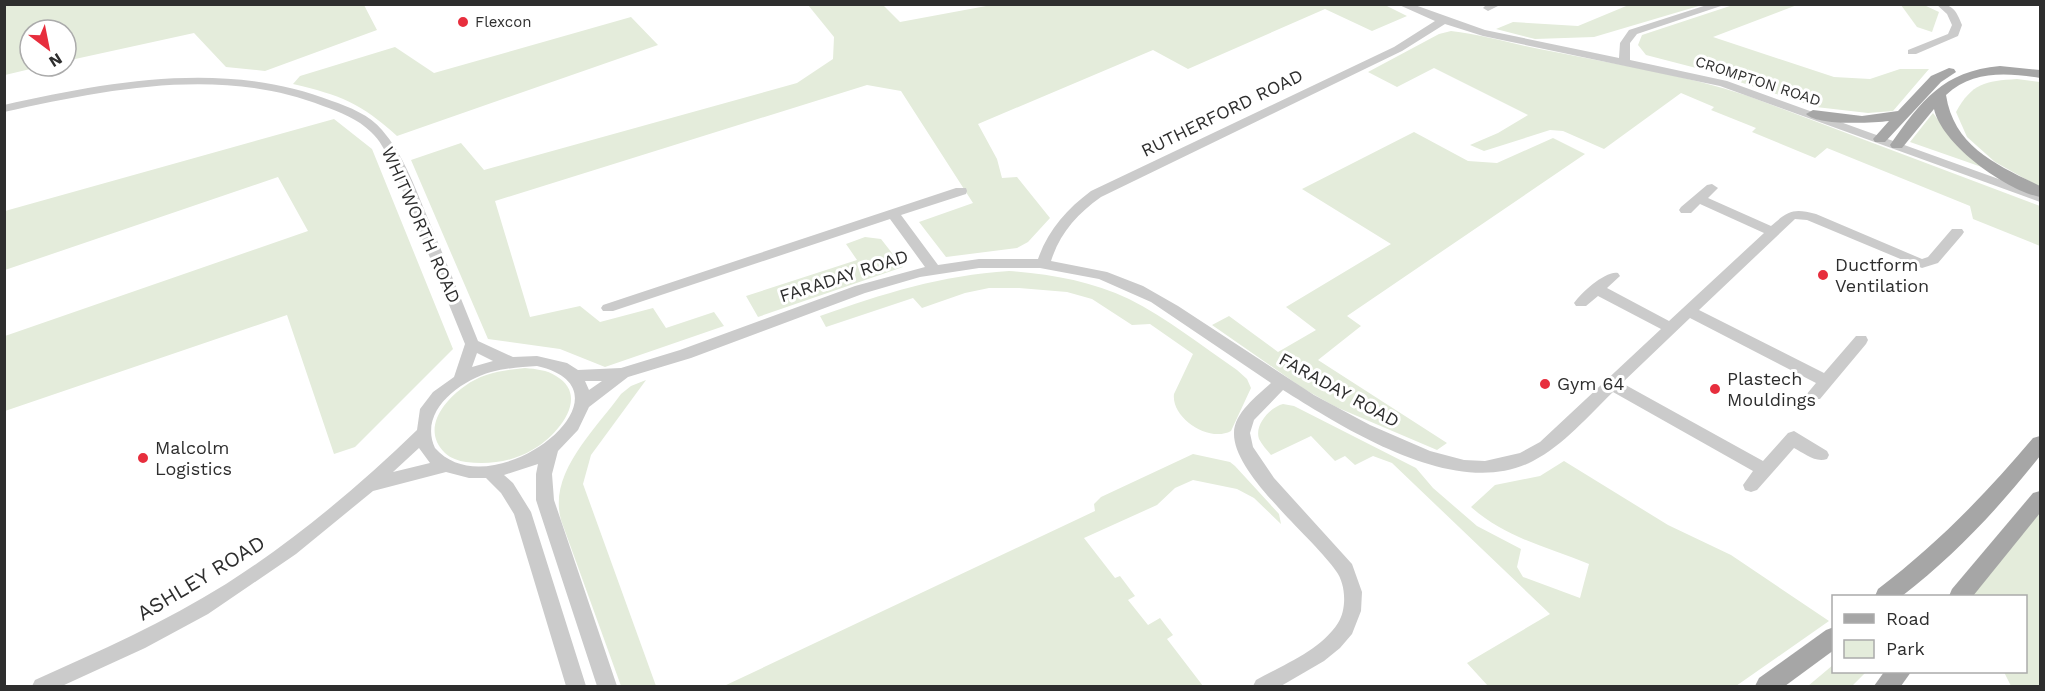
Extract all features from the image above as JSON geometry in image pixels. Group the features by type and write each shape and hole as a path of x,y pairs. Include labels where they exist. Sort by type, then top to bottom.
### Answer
{"main road":[{"path":"1880,139 1936,79 1952,70 1995,64 2040,65"},
{"path":"1898,146 1939,94 1951,83 1973,74 2004,70 2040,74"},
{"path":"1939,94 1941,116 1954,136 1991,165 2040,192"},
{"path":"1813,114 1862,120 1902,115"},
{"path":"1889,595 2004,488 2040,443"},
{"path":"1962,595 2040,499"},
{"path":"1767,687 1832,638"},
{"path":"1886,687 1898,673"}],"street":[{"name":"CROMPTON ROAD","path":"1402,4 1443,21 1501,38 1711,79 2040,198"},
{"path":"1624,61 1625,43 1633,32 1722,4"},
{"path":"1912,52 1953,36 1957,25 1952,12 1941,4"},
{"name":"RUTHERFORD ROAD","path":"1043,264 1050,240 1056,232 1081,205 1096,194 1398,49 1443,21"},
{"name":"WHITWORTH ROAD","path":"4,109 98,90 172,82 210,81 272,86 323,100 365,121 378,132 409,190 472,344"},
{"path":"1686,210 1712,188"},
{"path":"608,308 961,191"},
{"path":"1699,199 1772,232"},
{"path":"893,214 933,269"},
{"name":"FARADAY ROAD","path":"574,376 624,372 868,287 933,269 986,261 1043,264 1094,272 1138,289 1157,299 1281,383 1340,417 1408,450 1450,464 1488,468 1515,463 1537,453 1790,216 1804,215 1922,264 1933,260 1957,232"},
{"path":"1581,303 1613,276"},
{"path":"1597,290 1670,328"},
{"path":"1688,311 1826,381"},
{"path":"1814,395 1861,340"},
{"path":"461,379 472,344 509,362"},
{"path":"509,362 548,363 574,376 580,387 582,404 578,419 550,449 532,459 490,472 469,471 447,465 435,458 426,446 428,410 441,394 461,379 482,368 509,362"},
{"name":"FARADAY ROAD","path":"582,404 624,372"},
{"path":"1263,687 1331,646 1346,630 1354,608 1352,587 1346,569 1257,470 1244,449 1242,432 1248,418 1281,383"},
{"path":"1611,384 1765,470"},
{"name":"ASHLEY ROAD","path":"42,687 126,648 197,610 289,550 370,485 425,432"},
{"path":"1751,485 1793,438 1821,454"},
{"path":"550,449 544,474 545,500 607,687"},
{"name":"ASHLEY ROAD","path":"370,485 447,465"},
{"path":"490,472 507,488 522,512 576,687"}],"green space":[{"path":"997,4 1383,4 1407,16 1372,31 1325,9 1188,69 1153,50 978,124 997,159 1002,178 1017,177 1050,218 1028,242 1017,248 946,257 919,222 973,203 901,91 867,85 495,201 530,317 580,306 600,322 653,308 666,328 714,312 724,326 605,367 560,349 488,339 411,160 461,143 484,170 797,83 833,59 834,37 808,5 883,5 900,22"},
{"path":"1631,4 1702,5 1594,37 1535,39 1496,29 1513,22 1578,26"},
{"path":"1736,4 1797,5 1713,37 1834,77 1870,79 1900,69 1929,69 1893,111 1868,113 1816,107 1700,69 1646,55 1638,45 1642,35"},
{"path":"4,5 364,5 377,30 265,71 226,67 194,33 78,58 78,18 18,18 18,72 5,75"},
{"path":"1901,5 1924,5 1939,12 1932,32 1917,27"},
{"path":"631,17 658,45 397,136 361,108 349,102 324,92 293,84 300,76 395,47 434,73"},
{"path":"1451,31 1676,76 1748,96 2040,206 2040,246 1973,219 1970,206 1827,148 1815,158 1752,132 1756,128 1711,110 1714,107 1681,93 1604,149 1563,131 1550,130 1484,151 1470,145 1498,133 1528,115 1434,68 1397,87 1368,72 1439,34"},
{"path":"2017,79 2040,82 2040,187 1995,162 1967,137 1956,112 1968,95 1980,85"},
{"path":"1933,113 1953,140 1996,172 1910,142"},
{"path":"334,119 372,149 453,349 355,447 334,454 287,315 5,411 5,336 308,231 278,177 5,270 5,211"},
{"path":"1414,132 1468,161 1497,163 1553,138 1585,154 1347,316 1361,326 1318,360 1447,443 1437,450 1336,407 1304,389 1212,325 1229,316 1278,352 1316,330 1286,307 1391,244 1302,189"},
{"path":"865,237 881,239 903,267 758,317 746,296 857,260 846,244"},
{"path":"1009,271 1070,279 1100,287 1129,299 1157,315 1237,370 1247,379 1251,388 1231,431 1212,434 1203,431 1193,426 1179,412 1174,394 1193,354 1150,324 1132,325 1092,299 1067,292 989,288 965,293 922,308 913,298 826,327 820,316 866,300 936,281"},
{"path":"525,368 545,371 556,376 566,385 571,395 566,416 551,436 524,454 500,462 466,462 445,453 438,444 435,426 438,416 449,400 465,386 486,375"},
{"path":"646,380 591,455 583,484 656,686 621,686 561,520 559,503 561,486 567,469 587,437 621,394 631,386"},
{"path":"1283,404 1294,406 1416,468 1433,488 1477,526 1521,549 1517,567 1523,577 1580,598 1589,564 1542,547 1498,527 1471,507 1495,485 1540,476 1564,461 1668,525 1731,555 1829,621 1736,686 1488,686 1467,663 1550,614 1392,463 1373,456 1355,465 1345,456 1335,461 1311,436 1271,455 1259,439 1259,428 1269,412"},
{"path":"1193,454 1230,462 1279,514 1281,524 1254,498 1237,489 1193,480 1175,488 1157,505 1084,538 1115,578 1120,576 1135,596 1128,600 1148,625 1160,618 1173,635 1167,639 1203,686 724,686 1095,511 1094,504 1101,497"},
{"path":"2040,499 2040,686 2011,686 2004,673 2027,673 2027,595 1969,595 1966,589"},
{"path":"1832,666 1832,673 1865,673 1852,686 1808,686"}],"place":[{"name":"Flexcon","path":"463,22"},
{"name":"Ductform Ventilation","path":"1823,275"},
{"name":"Gym 64","path":"1545,384"},
{"name":"Plastech Mouldings","path":"1715,389"},
{"name":"Malcolm Logistics","path":"143,458"}]}
